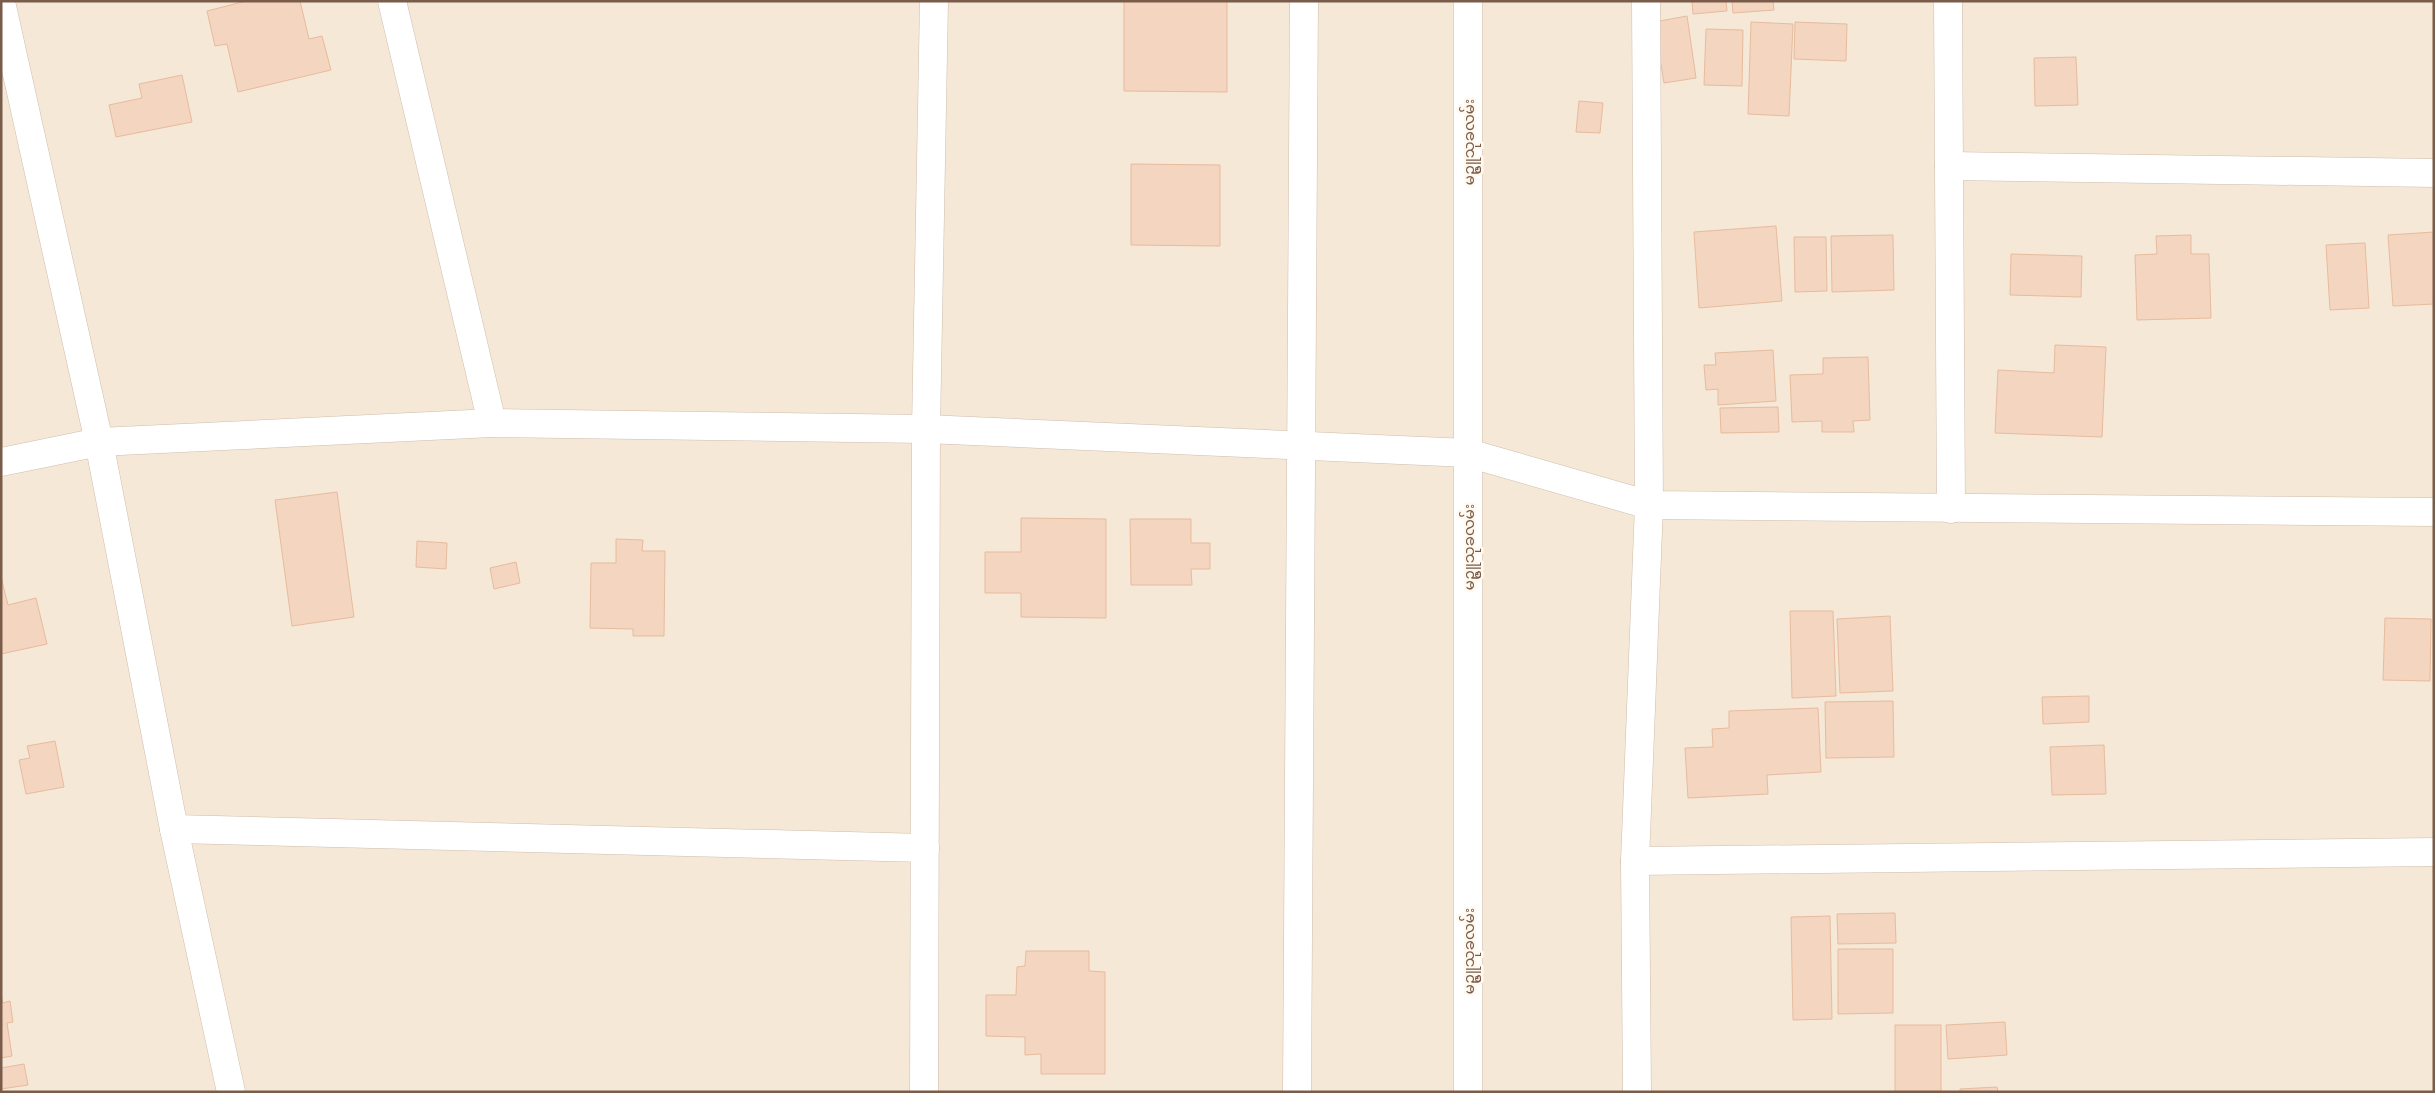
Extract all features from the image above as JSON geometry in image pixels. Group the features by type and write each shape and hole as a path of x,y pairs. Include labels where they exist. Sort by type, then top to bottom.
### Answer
{"street":[{"path":"392,1 492,422"},
{"path":"924,1092 926,430 934,1"},
{"path":"1297,1092 1304,1"},
{"name":"မဥ္ဇူသုခလမ်း","path":"1468,1 1468,1092"},
{"path":"1637,1092 1635,861 1648,505 1646,1"},
{"path":"1948,1 1951,509"},
{"path":"1,2 99,442 174,828 231,1092"},
{"path":"1949,166 2434,173"},
{"path":"1,462 99,442 492,422 926,430 1302,447 1468,452 1648,505 2434,512"},
{"path":"174,828 925,848"},
{"path":"1635,861 2434,852"}],"shaded area":[{"path":"1,1 2434,1 2434,1092 1,1092"}],"building":[{"path":"246,1 300,1 309,39 322,36 331,70 238,92 227,44 215,46 207,11"},
{"path":"1124,1 1227,1 1227,92 1124,91"},
{"path":"1692,1 1726,1 1727,11 1693,14"},
{"path":"1732,1 1773,1 1774,10 1733,13"},
{"path":"1687,16 1696,78 1664,83 1654,22"},
{"path":"1751,22 1793,24 1789,116 1748,114"},
{"path":"1795,22 1847,24 1846,61 1794,59"},
{"path":"1706,29 1743,30 1742,86 1704,85"},
{"path":"2076,57 2078,105 2035,106 2034,58"},
{"path":"182,75 192,122 116,137 109,105 142,98 139,84"},
{"path":"1579,101 1603,103 1600,133 1576,132"},
{"path":"1131,164 1220,165 1220,246 1131,245"},
{"path":"1776,226 1782,301 1699,308 1694,232"},
{"path":"2434,232 2434,304 2393,306 2388,235"},
{"path":"1893,235 1894,290 1832,292 1831,236"},
{"path":"2191,235 2191,254 2209,254 2211,318 2137,320 2135,255 2157,254 2156,236"},
{"path":"1794,237 1826,237 1827,291 1795,292"},
{"path":"2365,243 2369,308 2330,310 2326,245"},
{"path":"2011,254 2082,256 2081,297 2010,295"},
{"path":"2055,345 2106,347 2102,437 1995,433 1998,370 2054,373"},
{"path":"1773,350 1776,401 1718,405 1718,389 1706,390 1704,365 1716,365 1715,353"},
{"path":"1868,357 1870,420 1853,421 1854,432 1822,432 1822,421 1792,422 1790,375 1823,374 1823,358"},
{"path":"1778,407 1779,432 1721,433 1720,408"},
{"path":"337,492 354,617 292,626 275,500"},
{"path":"1021,518 1106,519 1106,618 1021,617 1021,593 985,593 985,552 1021,552"},
{"path":"1130,519 1191,519 1191,543 1210,543 1210,569 1191,569 1192,585 1131,585"},
{"path":"616,539 643,540 642,551 665,551 664,636 633,636 633,629 590,628 591,563 616,563"},
{"path":"417,541 447,543 446,569 416,567"},
{"path":"516,562 520,583 494,589 490,568"},
{"path":"1,577 8,605 36,598 47,644 1,654"},
{"path":"1790,611 1833,611 1836,696 1792,698"},
{"path":"1890,616 1893,691 1840,693 1837,619"},
{"path":"2385,618 2431,619 2430,681 2383,680"},
{"path":"2089,696 2089,722 2043,724 2042,697"},
{"path":"1893,701 1894,757 1826,758 1825,702"},
{"path":"1818,708 1821,772 1767,775 1768,794 1688,798 1685,748 1713,747 1712,729 1729,728 1729,711"},
{"path":"55,741 64,787 26,794 19,760 30,758 27,746"},
{"path":"2104,745 2106,794 2052,795 2050,747"},
{"path":"1895,913 1896,943 1838,944 1837,914"},
{"path":"1830,916 1832,1019 1793,1020 1791,917"},
{"path":"1838,949 1893,949 1893,1013 1838,1014"},
{"path":"1026,951 1089,951 1089,971 1105,972 1105,1074 1041,1074 1041,1054 1025,1055 1025,1037 986,1036 986,995 1016,995 1017,967 1025,966"},
{"path":"1,995 3,1003 10,1001 13,1022 7,1023 12,1056 1,1058"},
{"path":"2005,1022 2007,1055 1948,1059 1946,1025"},
{"path":"1895,1025 1941,1025 1941,1092 1895,1092"},
{"path":"24,1064 28,1085 1,1089 1,1068"},
{"path":"1997,1087 1998,1092 1960,1092 1960,1089"}]}
